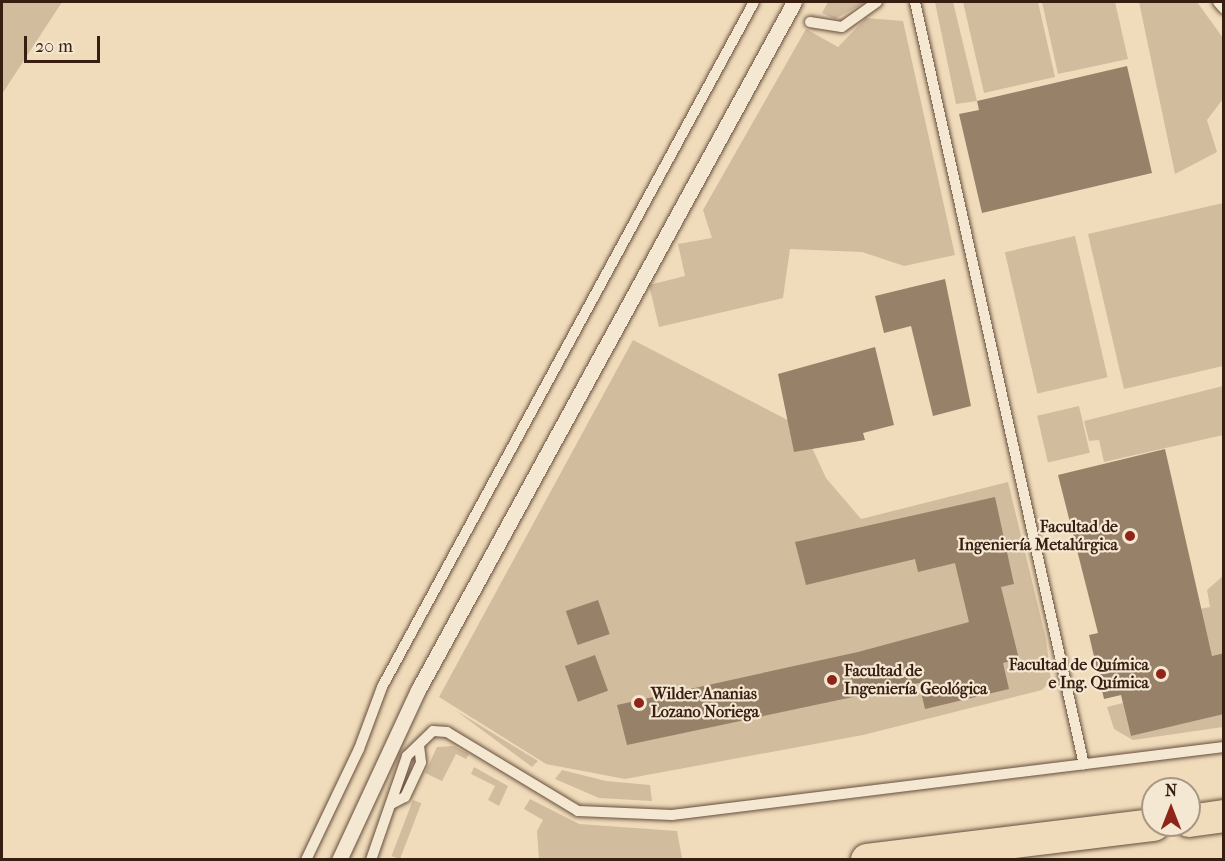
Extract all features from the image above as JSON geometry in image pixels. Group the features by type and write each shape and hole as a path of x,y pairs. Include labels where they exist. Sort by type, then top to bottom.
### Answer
{"main road":[{"path":"1201,819 1224,816"},
{"path":"867,860 964,854 1141,827"}],"street":[{"path":"339,860 418,690 794,2"}],"lane":[{"path":"306,860 359,749 382,687 754,2"},
{"path":"810,22 842,27 877,2"},
{"path":"915,2 1084,765"},
{"path":"1218,2 1224,9"},
{"path":"371,860 393,803 405,797 421,762 419,746 440,730 578,811 672,815 1224,747"}],"shaded area":[{"path":"2,2 62,2 2,94"},
{"path":"828,2 865,2 835,19 822,13"},
{"path":"935,2 953,2 977,101 956,104"},
{"path":"963,2 1038,2 1055,77 984,93"},
{"path":"1042,2 1115,2 1128,59 1058,74"},
{"path":"1139,2 1197,2 1223,38 1223,99 1207,120 1217,152 1175,174"},
{"path":"866,18 903,21 955,255 904,266 862,252 790,249 783,298 659,327 649,285 685,276 678,244 712,238 703,210 806,29 838,47"},
{"path":"1223,203 1223,366 1124,389 1088,234"},
{"path":"1075,236 1108,377 1037,393 1005,252"},
{"path":"633,340 803,428 826,478 861,519 1008,482 1046,639 1051,680 1042,690 863,735 625,779 546,764 439,697"},
{"path":"1223,386 1223,435 1104,462 1099,440 1089,441 1084,421"},
{"path":"1079,406 1090,453 1048,462 1037,416"},
{"path":"1223,576 1223,653 1212,656 1200,609 1210,607 1207,590"},
{"path":"1123,703 1131,736 1223,714 1223,727 1133,740 1114,729 1107,707"},
{"path":"455,710 538,761 532,767"},
{"path":"453,746 469,754 466,759 456,754 442,781 425,773 437,747"},
{"path":"474,767 508,786 499,806 488,800 495,786 471,774"},
{"path":"562,770 606,781 650,785 652,801 599,798 555,779"},
{"path":"530,799 579,824 677,831 682,858 539,859 537,831 543,820 524,809"},
{"path":"413,800 421,803 400,859 391,856"}],"building":[{"path":"1127,66 1152,173 982,213 959,114 979,110 977,101"},
{"path":"945,279 971,406 933,416 911,326 884,333 875,296"},
{"path":"875,347 894,425 863,433 865,440 794,452 778,374"},
{"path":"1165,449 1212,656 1224,653 1224,714 1131,736 1121,695 1104,699 1089,635 1098,633 1058,475"},
{"path":"995,497 1014,584 1001,587 1019,659 1003,663 1009,689 925,709 919,683 627,745 617,705 858,652 969,622 955,563 918,572 915,559 806,585 795,542"},
{"path":"598,600 610,634 578,645 566,611"},
{"path":"595,655 608,691 578,702 565,666"}],"place":[{"name":"Facultad de Ingeniería Metalúrgica","path":"1130,536"},
{"name":"Facultad de Química e Ing. Química","path":"1161,674"},
{"name":"Facultad de Ingeniería Geológica","path":"832,680"},
{"name":"Wilder Ananias Lozano Noriega","path":"639,703"}]}
